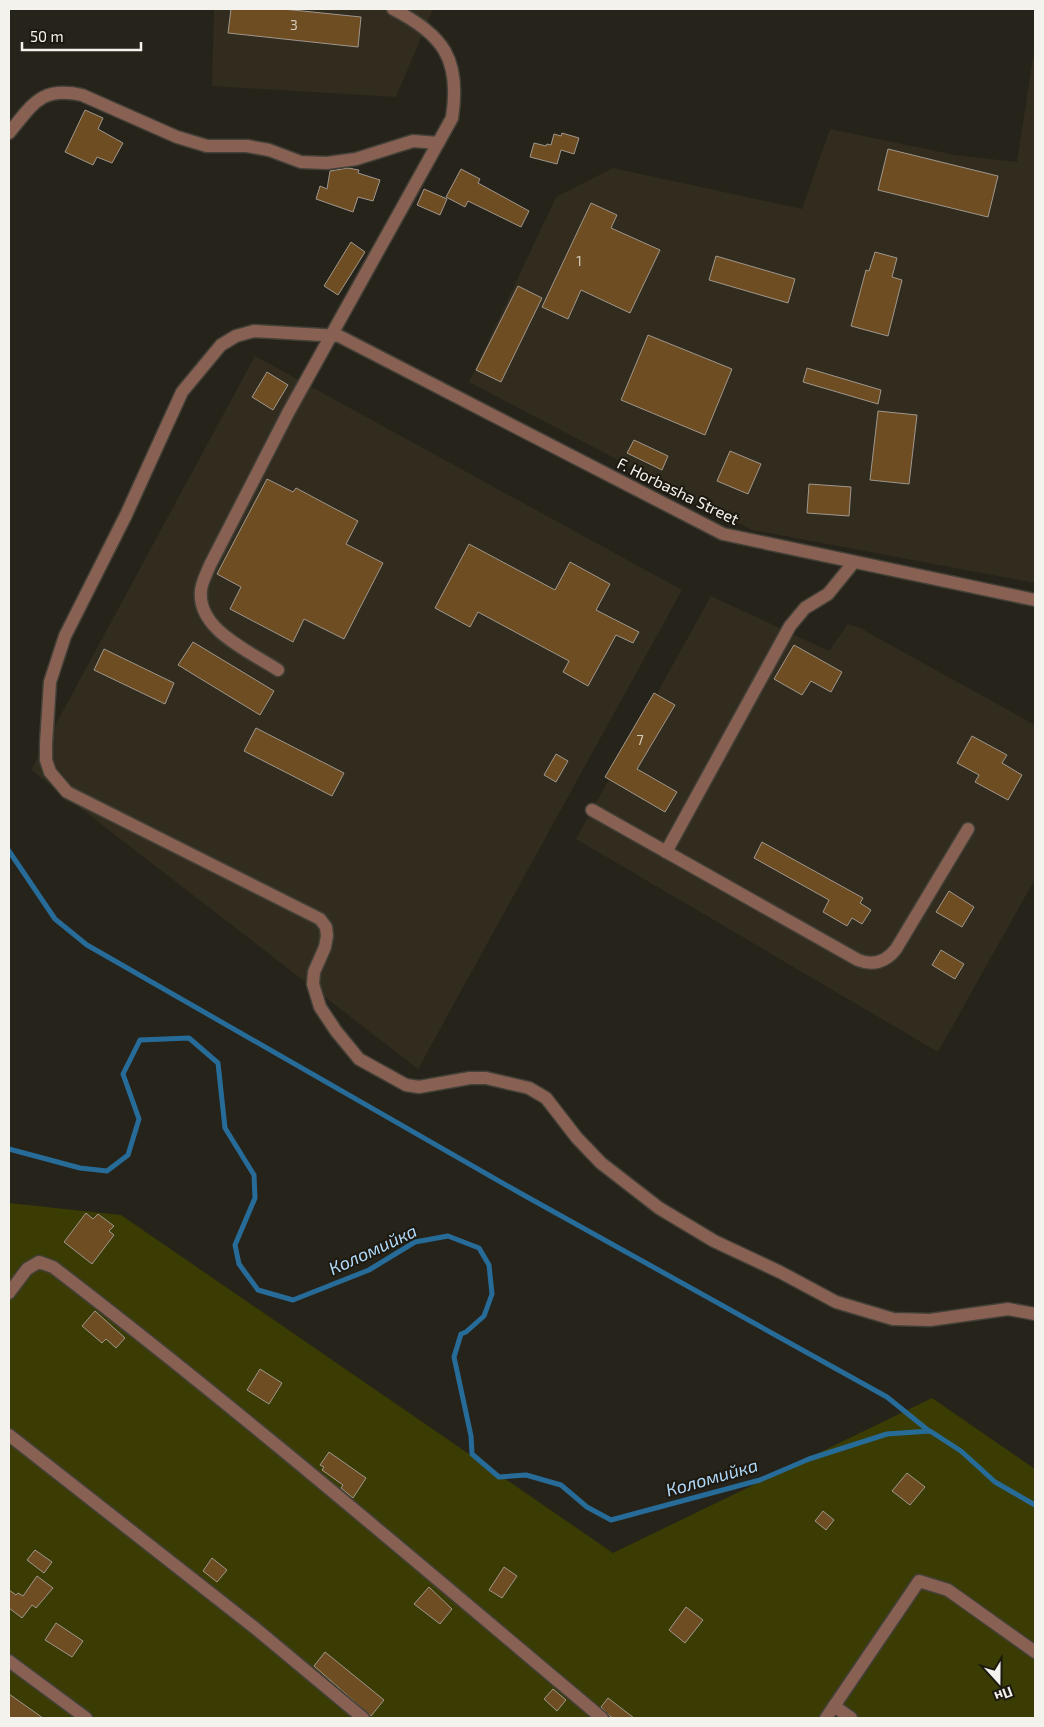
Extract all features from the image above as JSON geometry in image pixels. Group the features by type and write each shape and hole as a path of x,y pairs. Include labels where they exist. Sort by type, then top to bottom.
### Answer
{"street":[{"path":"278,670 217,630 201,605 200,589 210,565 288,413 448,128 454,106 455,81 450,57 435,36 393,9"},
{"path":"9,133 38,99 55,92 68,92 82,95 177,137 207,146 247,146 269,150 301,162 327,163 356,159 413,141 438,143"},
{"path":"333,334 254,331 236,336 221,345 182,392 126,515 65,636 57,657 50,682 46,744 46,760 56,782 83,802 320,920 326,927 327,936 326,947 314,972 313,984 320,1007 336,1031 360,1059 398,1080 419,1087 470,1078 486,1078 529,1088 546,1098 577,1138 601,1163 660,1208 714,1241 780,1272 836,1302 893,1319 930,1320 1008,1308 1035,1314"},
{"name":"F. Horbasha Street","path":"333,334 723,534 1035,600"},
{"path":"666,852 790,626 805,608 828,594 854,562"},
{"path":"592,810 858,960 872,963 886,960 896,949 968,830"},
{"path":"9,1293 27,1269 39,1262 53,1267 141,1334 602,1718"},
{"path":"9,1435 255,1628 363,1718"},
{"path":"826,1718 919,1581 948,1590 1035,1652"},
{"path":"9,1661 86,1718"},
{"path":"834,1706 851,1718"}],"shaded area":[{"path":"214,9 433,9 396,97 212,86"},
{"path":"1035,44 1035,583 752,530 469,382 556,197 613,168 802,209 830,129 955,155 1017,162"},
{"path":"255,356 682,590 418,1069 31,770"},
{"path":"711,596 829,651 848,624 860,628 1035,725 1035,879 938,1052 576,839"},
{"path":"9,1203 121,1215 613,1553 932,1398 1035,1469 1035,1718 9,1718"}],"building":[{"path":"231,9 283,9 361,17 358,47 228,33"},
{"path":"85,110 103,118 98,129 123,143 112,163 97,157 93,165 65,152"},
{"path":"562,133 579,138 574,154 561,150 557,164 530,157 534,143 546,146 547,144 551,145 554,134 561,136"},
{"path":"888,149 998,176 988,217 878,190"},
{"path":"348,168 359,170 358,173 380,180 373,201 358,197 353,212 316,199 320,186 327,189 330,171"},
{"path":"461,169 480,179 478,183 529,211 521,227 468,201 465,207 446,197"},
{"path":"424,189 447,199 440,215 417,205"},
{"path":"591,203 617,215 611,228 660,250 630,313 581,290 568,319 542,307"},
{"path":"351,242 365,252 338,295 324,286"},
{"path":"875,252 897,258 892,277 902,280 888,336 851,326 866,270 869,271"},
{"path":"716,256 795,279 788,303 709,280"},
{"path":"518,286 542,298 501,382 476,370"},
{"path":"648,335 732,369 705,435 621,400"},
{"path":"807,368 881,390 878,404 803,382"},
{"path":"267,372 288,385 273,410 252,397"},
{"path":"878,411 917,415 909,484 870,480"},
{"path":"634,440 668,456 662,470 627,453"},
{"path":"730,451 761,464 748,494 717,481"},
{"path":"267,479 293,492 296,488 358,521 346,544 383,563 344,639 304,619 293,642 230,609 241,587 217,574"},
{"path":"809,484 851,487 849,516 807,513"},
{"path":"469,544 555,590 570,562 610,584 596,610 639,632 633,643 616,635 588,686 563,672 569,661 478,612 470,627 435,608"},
{"path":"193,642 274,691 260,715 178,665"},
{"path":"794,645 842,672 831,692 811,681 802,695 774,679"},
{"path":"104,649 174,683 165,704 94,670"},
{"path":"654,693 675,705 637,769 677,792 665,812 605,777"},
{"path":"256,728 344,773 332,796 244,751"},
{"path":"972,736 1007,755 1002,763 1022,775 1008,800 975,782 979,775 957,763"},
{"path":"556,754 568,761 556,782 544,775"},
{"path":"762,842 863,898 860,903 871,910 862,924 852,918 847,926 823,912 829,900 754,858"},
{"path":"949,891 974,907 962,927 936,912"},
{"path":"941,950 964,964 955,979 932,965"},
{"path":"86,1213 93,1219 98,1214 114,1226 109,1231 114,1235 92,1264 64,1242"},
{"path":"95,1311 125,1338 116,1348 106,1339 102,1343 82,1326"},
{"path":"260,1369 282,1383 269,1404 247,1390"},
{"path":"329,1452 366,1478 353,1498 341,1488 343,1485 322,1470 324,1467 320,1465"},
{"path":"907,1473 925,1487 910,1505 892,1491"},
{"path":"823,1511 834,1520 826,1530 815,1521"},
{"path":"35,1550 52,1562 44,1573 27,1560"},
{"path":"212,1558 227,1570 217,1582 203,1571"},
{"path":"504,1567 517,1576 502,1598 489,1590"},
{"path":"37,1576 53,1588 36,1608 32,1605 22,1618 9,1608 9,1590 16,1595 18,1593 23,1596"},
{"path":"429,1587 452,1609 440,1624 414,1604"},
{"path":"686,1607 703,1620 685,1643 669,1630"},
{"path":"56,1623 83,1641 72,1657 45,1640"},
{"path":"325,1652 384,1700 371,1716 314,1666"},
{"path":"553,1689 566,1700 557,1711 544,1699"},
{"path":"9,1694 43,1718 9,1718"},
{"path":"608,1698 634,1718 613,1718 610,1716 601,1707"}],"waterway":[{"path":"9,851 55,919 87,945 520,1193 887,1397 929,1431"},
{"name":"Коломийка","path":"9,1149 80,1168 107,1171 128,1155 139,1119 123,1074 140,1040 189,1038 218,1063 225,1128 254,1175 255,1198 235,1245 239,1264 258,1290 293,1300 369,1270 415,1242 448,1236 479,1248 489,1265 492,1294 484,1316 466,1332 461,1334 454,1357 471,1436 472,1454 499,1477 526,1475 561,1485 587,1507 611,1520 760,1480 809,1459 887,1434 930,1431 961,1451 995,1482 1035,1505"}]}
